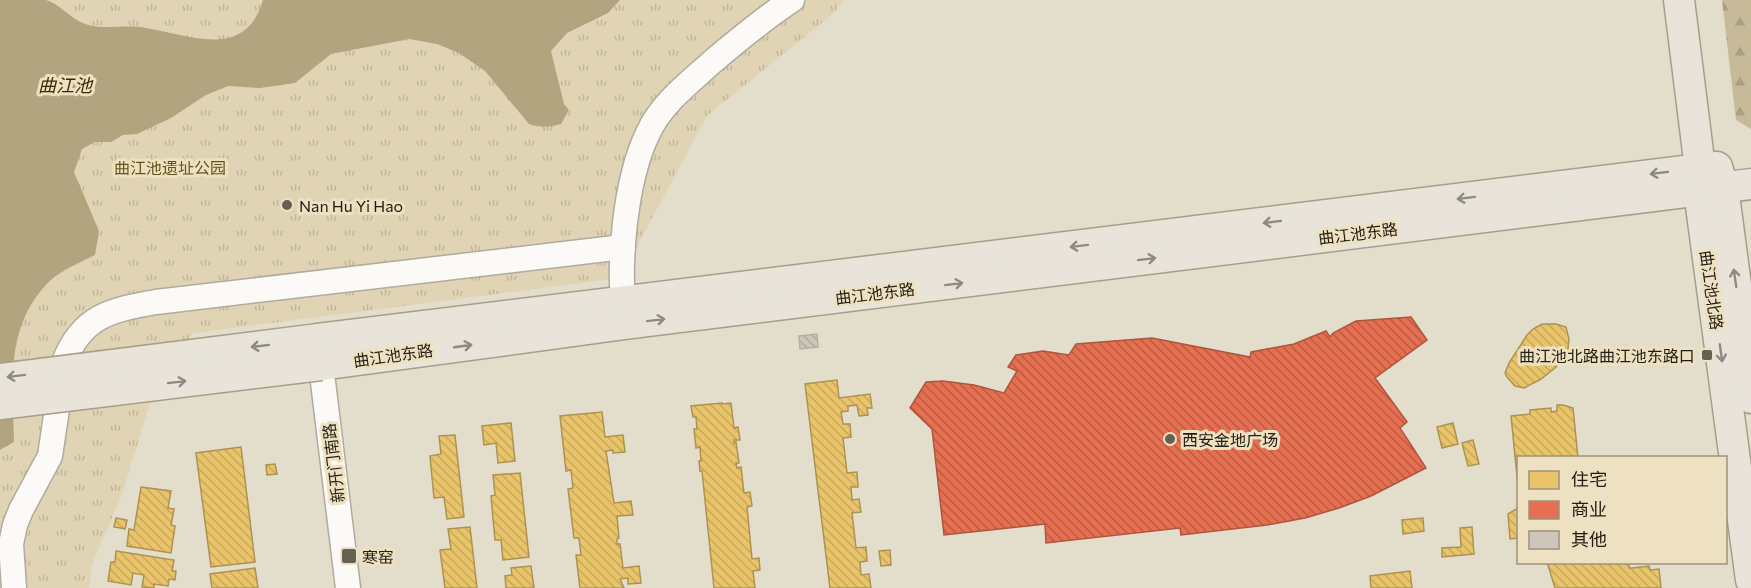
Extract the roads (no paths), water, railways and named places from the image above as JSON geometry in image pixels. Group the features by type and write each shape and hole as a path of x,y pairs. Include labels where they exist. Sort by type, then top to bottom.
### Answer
{"main road":[{"name":"曲江池北路","path":"1679,0 1718,180 1751,398"},
{"name":"曲江池北路","path":"1697,0 1718,180 1751,580"},
{"name":"曲江池东路","path":"0,404 320,352 1718,180"},
{"name":"曲江池东路","path":"0,378 320,352"}],"street":[{"path":"624,313 620,278 623,247 638,159 648,132 667,104 690,81 740,37 792,0"},
{"path":"14,588 11,544 15,525 50,456 63,362 84,328 103,316 156,302 623,247"},
{"name":"新开门南路","path":"320,352 348,588"}],"water":[{"name":"曲江池","path":"0,0 46,0 80,22 92,26 140,27 194,38 212,39 228,38 243,32 254,19 263,0 620,0 608,13 567,33 551,51 564,104 569,110 561,124 545,127 529,124 485,71 459,53 437,44 409,39 331,54 295,83 260,88 228,86 206,95 171,118 137,134 123,135 111,142 95,142 82,149 74,172 99,231 95,255 54,277 31,304 17,341 14,360 14,442 0,450"}],"place":[{"name":"Nan Hu Yi Hao","path":"287,205"},
{"name":"曲江池北路曲江池东路口","path":"1707,355"},
{"name":"西安金地广场","path":"1170,439"},
{"name":"寒窑","path":"349,556"}],"park label":[{"name":"曲江池遗址公园","path":"170,167"}]}
